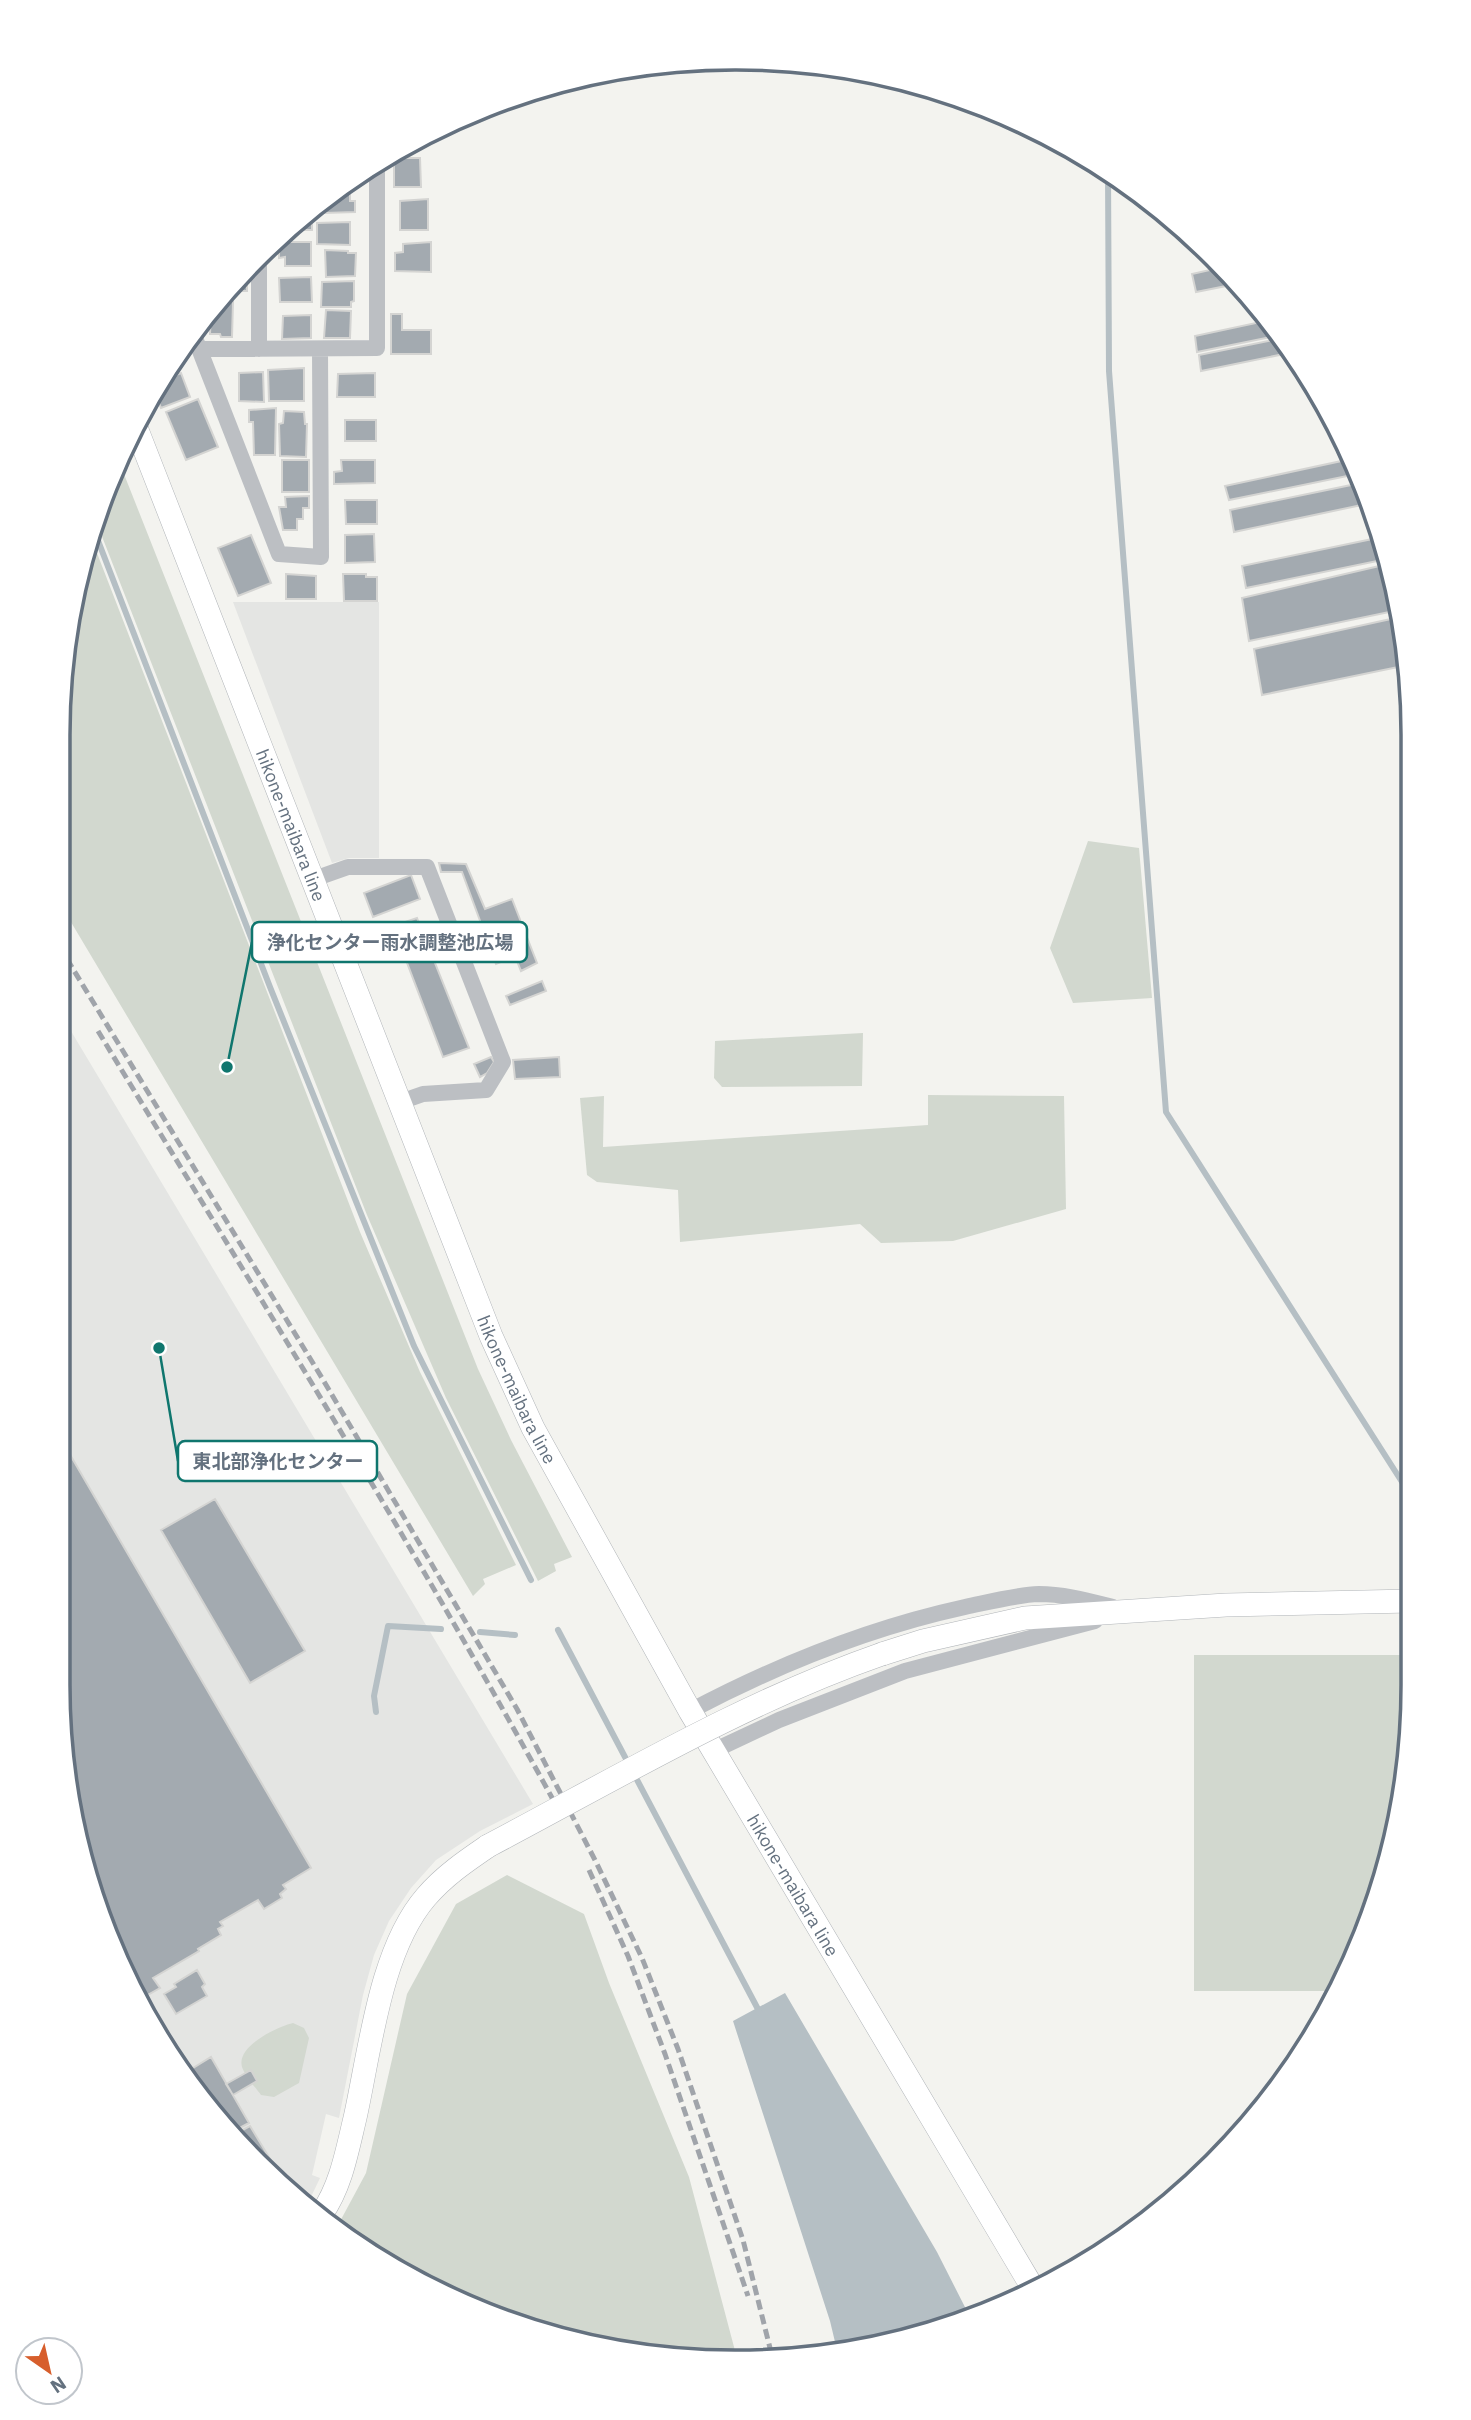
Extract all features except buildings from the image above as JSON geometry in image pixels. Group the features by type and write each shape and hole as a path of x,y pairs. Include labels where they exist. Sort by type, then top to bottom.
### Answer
{"main road":[{"name":"hikone-maibara line","path":"140,438 491,1336 533,1428 690,1710 1029,2281"},
{"path":"326,2208 333,2197 347,2154 376,2021 390,1966 403,1930 425,1898 454,1869 488,1846 753,1707 808,1682 923,1641 1025,1618 1226,1605 1401,1601"}],"street":[{"path":"199,349 377,348 377,175"},
{"path":"258,272 259,349"},
{"path":"197,345 279,554 321,557 320,349"},
{"path":"314,879 348,867 427,867 503,1062 486,1090 423,1094 400,1102"},
{"path":"690,1710 761,1676 868,1633 953,1610 1036,1594 1057,1595 1130,1610"},
{"path":"715,1750 791,1715 905,1671 1035,1638 1130,1610"}],"shaded area":[{"path":"124,474 478,1369 511,1440 572,1557 554,1564 556,1571 538,1581 446,1398 367,1215 101,535"},
{"path":"96,551 360,1232 420,1372 516,1565 483,1579 485,1584 473,1596 70,920 71,692 83,606"},
{"path":"233,602 379,602 379,858 349,858 332,863"},
{"path":"1088,841 1139,848 1152,998 1073,1003 1050,948"},
{"path":"70,1029 533,1804 480,1831 436,1860 411,1888 389,1921 374,1955 363,1995 339,2118 326,2114 312,2175 320,2178 311,2197 297,2185 235,2123 182,2054 159,2017 121,1939 105,1898 83,1814 71,1728 70,1685"},
{"path":"863,1033 862,1086 722,1087 714,1078 715,1041"},
{"path":"928,1095 1064,1096 1066,1209 953,1241 881,1243 860,1224 680,1242 678,1190 597,1182 587,1175 580,1098 604,1096 603,1147 928,1125"},
{"path":"1194,1655 1401,1655 1400,1728 1388,1814 1366,1898 1326,1991 1194,1991"},
{"path":"507,1875 584,1914 609,1983 689,2177 735,2350 692,2349 606,2337 522,2315 441,2281 403,2261 341,2220 366,2173 407,1994 456,1904"},
{"path":"785,1993 937,2252 966,2308 908,2327 835,2342 733,2021"},
{"path":"293,2023 304,2028 309,2038 299,2083 274,2097 261,2095 243,2070 242,2059 245,2052 259,2039"}],"waterway":[{"path":"1108,184 1109,371 1166,1112 1401,1480"},
{"path":"99,543 270,987 414,1346 531,1580"},
{"path":"376,1712 374,1696 388,1626 441,1629"},
{"path":"558,1630 760,2013"},
{"path":"480,1632 515,1635"}],"railway":[{"path":"70,964 322,1378 517,1709 596,1862 642,1958 678,2049 743,2240 770,2349"},
{"path":"98,1031 389,1512 556,1805"},
{"path":"589,1870 628,1956 665,2054 748,2296"}],"place":[{"name":"浄化センター雨水調整池広場","path":"227,1067"},
{"name":"東北部浄化センター","path":"159,1348"}]}
